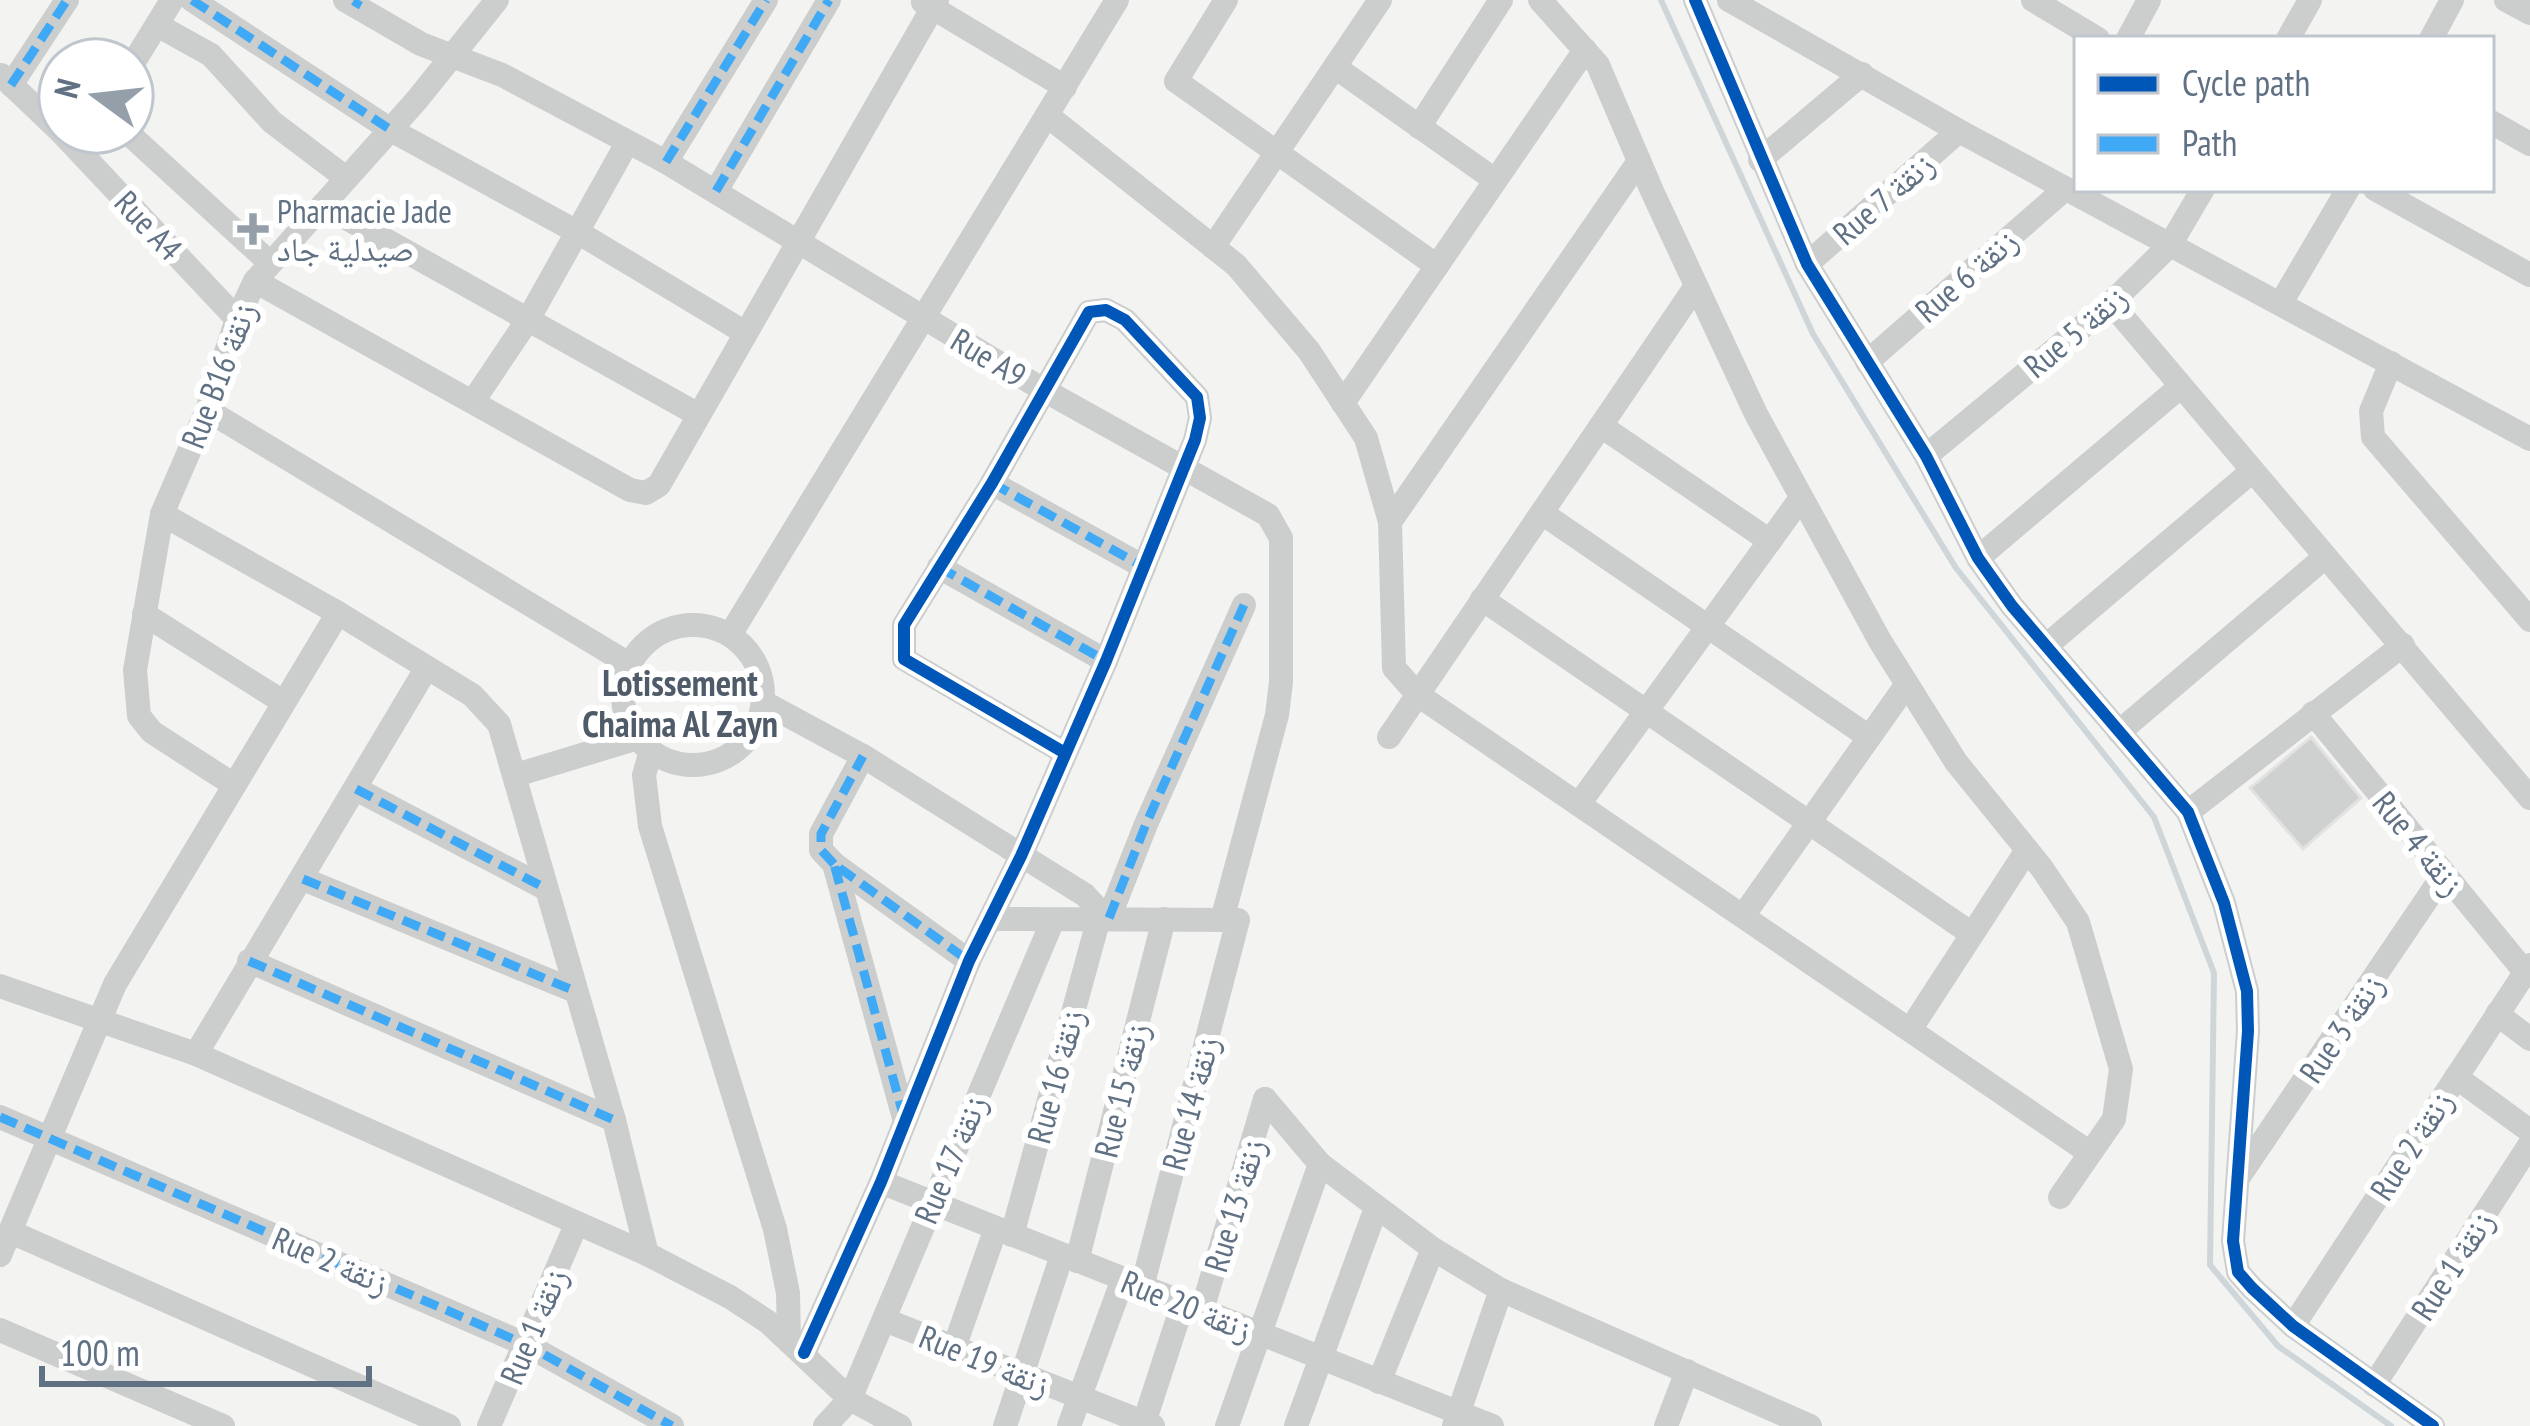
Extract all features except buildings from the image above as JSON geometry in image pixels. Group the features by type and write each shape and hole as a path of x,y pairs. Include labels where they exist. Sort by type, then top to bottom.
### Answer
{"street":[{"path":"6,80 68,0"},
{"path":"150,36 172,0"},
{"path":"192,0 392,130 579,233 744,332"},
{"name":"Rue B16 زنقة","path":"234,785 152,732 139,716 135,670 162,514 207,410 237,319 262,271 392,130 497,0"},
{"path":"666,163 766,0"},
{"path":"716,191 829,0"},
{"path":"730,634 1117,0"},
{"path":"1226,0 1176,81 1437,266"},
{"path":"1213,247 1380,0"},
{"path":"1419,127 1501,0"},
{"path":"1540,0 1598,65 1756,414 1907,684 1956,762 2078,922 2121,1069 2114,1119 2060,1197"},
{"path":"1695,0 1807,264 1926,456 1978,558 2046,646 2188,812 2224,903 2247,991 2233,1241 2238,1272 2293,1326 2433,1426"},
{"path":"1729,0 1959,131 2530,439"},
{"path":"2033,0 2093,36"},
{"path":"2130,36 2149,0"},
{"path":"2290,36 2310,0"},
{"path":"2433,36 2452,0"},
{"path":"2506,0 2530,13"},
{"name":"Rue A9","path":"353,2 421,44 502,75 716,191 1042,389 1268,515 1281,538 1277,716 1230,920"},
{"path":"150,156 262,271 638,494 658,485 800,243 930,3 1065,87"},
{"path":"157,26 211,55 272,122 346,178"},
{"path":"1343,403 1585,50"},
{"path":"1335,67 1495,180"},
{"path":"1760,160 1862,74"},
{"name":"Rue A4","path":"6,80 36,106"},
{"path":"1048,116 1236,265 1294,334 1366,438 1390,522 1394,668 1418,694 2090,1153"},
{"path":"2494,124 2530,144"},
{"name":"Rue 7 زنقة","path":"1807,264 1959,131"},
{"path":"474,400 529,318 626,143"},
{"name":"Rue A4","path":"89,156 237,319"},
{"path":"1390,522 1639,161"},
{"name":"Rue 6 زنقة","path":"1867,362 2065,189"},
{"name":"Rue 5 زنقة","path":"1926,456 2110,304 2170,245 2201,192"},
{"path":"2281,303 2346,192"},
{"path":"2380,192 2530,275"},
{"path":"323,205 697,414"},
{"path":"1389,736 1696,286"},
{"path":"2110,304 2530,798"},
{"path":"797,1347 881,1182 969,961 1022,856 1106,661 1198,428 1197,397 1106,310 1089,312 904,625 904,659 1065,753"},
{"path":"2391,363 2371,411 2373,437 2530,620"},
{"path":"1978,558 2180,387"},
{"path":"207,410 629,664"},
{"path":"1601,426 1770,541"},
{"path":"2046,646 2251,472"},
{"path":"992,483 1144,567"},
{"path":"1579,805 1801,498"},
{"path":"1542,513 1869,737"},
{"path":"162,514 338,613 484,704 499,724 614,1120 647,1254"},
{"path":"2119,732 2325,557"},
{"path":"939,567 1106,661"},
{"path":"1482,599 1972,934"},
{"name":"Rue 16 زنقة","path":"954,1348 1004,1232 1104,918 1244,605"},
{"path":"338,613 98,1017 7,1228 448,1426"},
{"path":"144,614 283,702"},
{"path":"516,775 644,745 690,765 711,763 746,740 763,702 756,663 730,634 685,624 662,631 643,645 629,664 623,703 644,745 650,826 775,1229 797,1347"},
{"path":"2188,812 2403,645"},
{"path":"196,1054 426,669"},
{"path":"1743,916 1907,684"},
{"path":"763,702 863,756 1085,895 1104,918"},
{"name":"Rue 4 زنقة","path":"2313,713 2444,874 2528,968"},
{"path":"863,756 821,834 821,850 969,961"},
{"path":"356,789 543,887"},
{"path":"1910,1030 2027,850"},
{"path":"834,864 904,1118"},
{"name":"Rue 3 زنقة","path":"2236,1180 2444,874"},
{"path":"303,879 575,991"},
{"name":"Rue 15 زنقة","path":"1005,1426 1070,1258 1165,919"},
{"path":"991,920 1230,920"},
{"name":"Rue 17 زنقة","path":"825,1426 850,1399 1053,920"},
{"name":"Rue 14 زنقة","path":"1069,1426 1133,1283 1230,920"},
{"path":"249,961 614,1120"},
{"name":"Rue 2 زنقة","path":"2293,1326 2528,968"},
{"path":"0,986 196,1054 647,1254 730,1298 797,1347 850,1399 900,1426"},
{"path":"2497,1014 2530,1040"},
{"path":"2456,1077 2530,1131"},
{"name":"Rue 13 زنقة","path":"1148,1424 1265,1100 1320,1164"},
{"path":"0,1117 49,1138"},
{"name":"Rue 2 زنقة","path":"49,1138 527,1345 672,1426"},
{"name":"Rue 1 زنقة","path":"2374,1385 2530,1144"},
{"path":"1227,1426 1320,1164 1432,1249 1501,1290 1810,1426"},
{"name":"Rue 20 زنقة","path":"881,1182 1379,1382 1456,1420 1492,1426"},
{"path":"1296,1426 1376,1208"},
{"name":"Rue 1 زنقة","path":"489,1426 576,1225"},
{"path":"1379,1382 1432,1249"},
{"path":"1456,1420 1501,1290"},
{"name":"Rue 19 زنقة","path":"885,1320 1148,1424"},
{"path":"0,1330 223,1426"},
{"path":"1666,1426 1687,1371"}],"waterway":[{"path":"1661,0 1813,334 1956,568 2154,817 2214,973 2210,1265 2278,1346 2391,1426"}],"marked path":[{"path":"11,85 67,0"},
{"path":"192,0 391,130"},
{"path":"355,7 359,0"},
{"path":"666,162 766,0"},
{"path":"716,191 829,0"},
{"path":"992,483 1144,567"},
{"path":"939,567 1106,661"},
{"path":"1109,918 1244,605"},
{"path":"834,864 821,850 821,834 863,756"},
{"path":"356,789 543,887"},
{"path":"904,1118 834,864 969,961"},
{"path":"303,879 575,991"},
{"path":"249,961 614,1120"},
{"path":"0,1117 527,1345 672,1426"}],"cycle path":[{"path":"1695,0 1807,264 1926,456 1978,558 2012,606 2188,812 2224,903 2247,991 2233,1241 2238,1272 2293,1326 2433,1426"},
{"path":"804,1353 881,1182 969,961 1021,856 1106,661 1195,440 1200,418 1197,397 1125,320 1106,310 1089,312 904,625 904,659 1065,753"}],"place":[{"name":"Pharmacie Jade صيدلية جاد","path":"253,229"}],"district":[{"name":"Lotissement Chaima Al Zayn","path":"680,702"}]}
